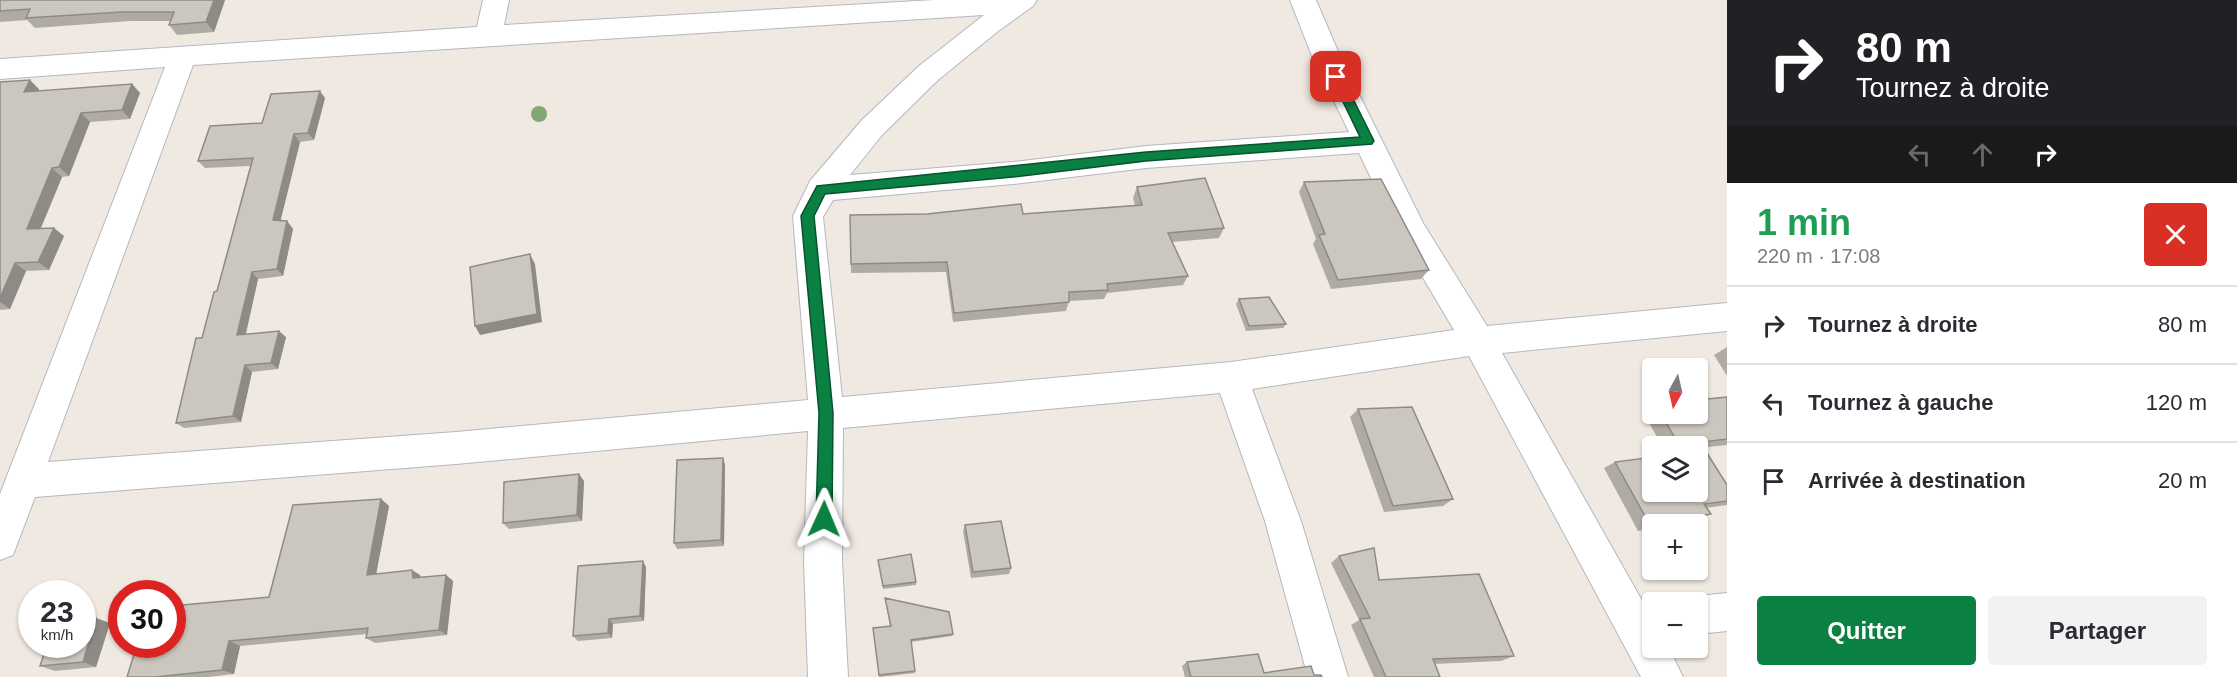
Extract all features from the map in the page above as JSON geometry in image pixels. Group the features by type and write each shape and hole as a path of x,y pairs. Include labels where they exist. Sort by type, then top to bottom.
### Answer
{"street":[{"path":"489,35 495,0"},
{"path":"1303,0 1326,56 1411,230 1642,620"},
{"path":"0,69 489,35 1020,2"},
{"path":"828,677 823,561 826,413 808,216 821,189 850,150 913,89 974,35 1020,2"},
{"path":"0,542 183,56"},
{"path":"821,189 1013,172 1146,157 1368,141"},
{"path":"23,481 456,448 1232,377 1478,341 1727,317"},
{"path":"1232,377 1283,521 1328,677"},
{"path":"1708,614 1727,612"},
{"path":"1656,658 1663,677"}],"building":[{"path":"0,0 214,0 206,22 169,25 174,12 122,12 26,18 30,9 0,11"},
{"path":"30,80 24,92 132,84 122,110 81,113 59,167 52,168 27,229 54,228 38,262 15,263 0,298 0,82"},
{"path":"320,91 308,133 294,134 273,220 287,221 277,269 252,272 237,335 279,331 271,363 245,365 233,416 176,423 196,338 202,338 214,292 217,291 253,158 198,161 210,126 262,123 271,94"},
{"path":"1205,178 1224,228 1168,233 1188,276 1107,284 1108,290 1069,292 1069,302 954,313 947,262 851,264 850,215 927,214 1021,204 1023,214 1142,205 1137,187"},
{"path":"1381,179 1429,270 1338,280 1319,235 1325,234 1304,182"},
{"path":"530,254 537,314 475,326 470,267"},
{"path":"1269,297 1286,324 1249,326 1239,299"},
{"path":"1727,397 1727,439 1708,441 1708,436 1674,436 1667,424 1708,424 1708,399"},
{"path":"1412,407 1453,499 1393,506 1358,409"},
{"path":"1708,455 1727,485 1727,501 1704,504 1711,514 1708,515 1644,514 1615,462 1642,458 1642,502 1708,502"},
{"path":"723,458 721,540 674,543 677,460"},
{"path":"579,474 577,515 503,523 504,482"},
{"path":"381,499 367,575 412,570 413,578 446,575 439,630 366,638 368,628 229,641 222,670 155,677 127,677 133,658 186,658 186,605 269,597 293,505"},
{"path":"1001,521 1011,568 973,572 965,525"},
{"path":"1374,548 1379,580 1479,574 1514,656 1433,659 1440,677 1386,677 1360,619 1370,618 1339,556"},
{"path":"911,554 916,582 883,586 878,560"},
{"path":"643,561 640,616 609,619 608,633 573,636 578,566"},
{"path":"885,598 949,612 953,634 911,640 915,671 879,675 873,628 891,626"},
{"path":"1258,654 1264,673 1311,666 1314,675 1322,677 1191,677 1187,662"},
{"path":"43,658 84,658 83,662 40,666"}],"route":[{"path":"824,519 826,413 808,231 808,216 821,189 1013,172 1146,157 1368,141 1336,77"}]}
